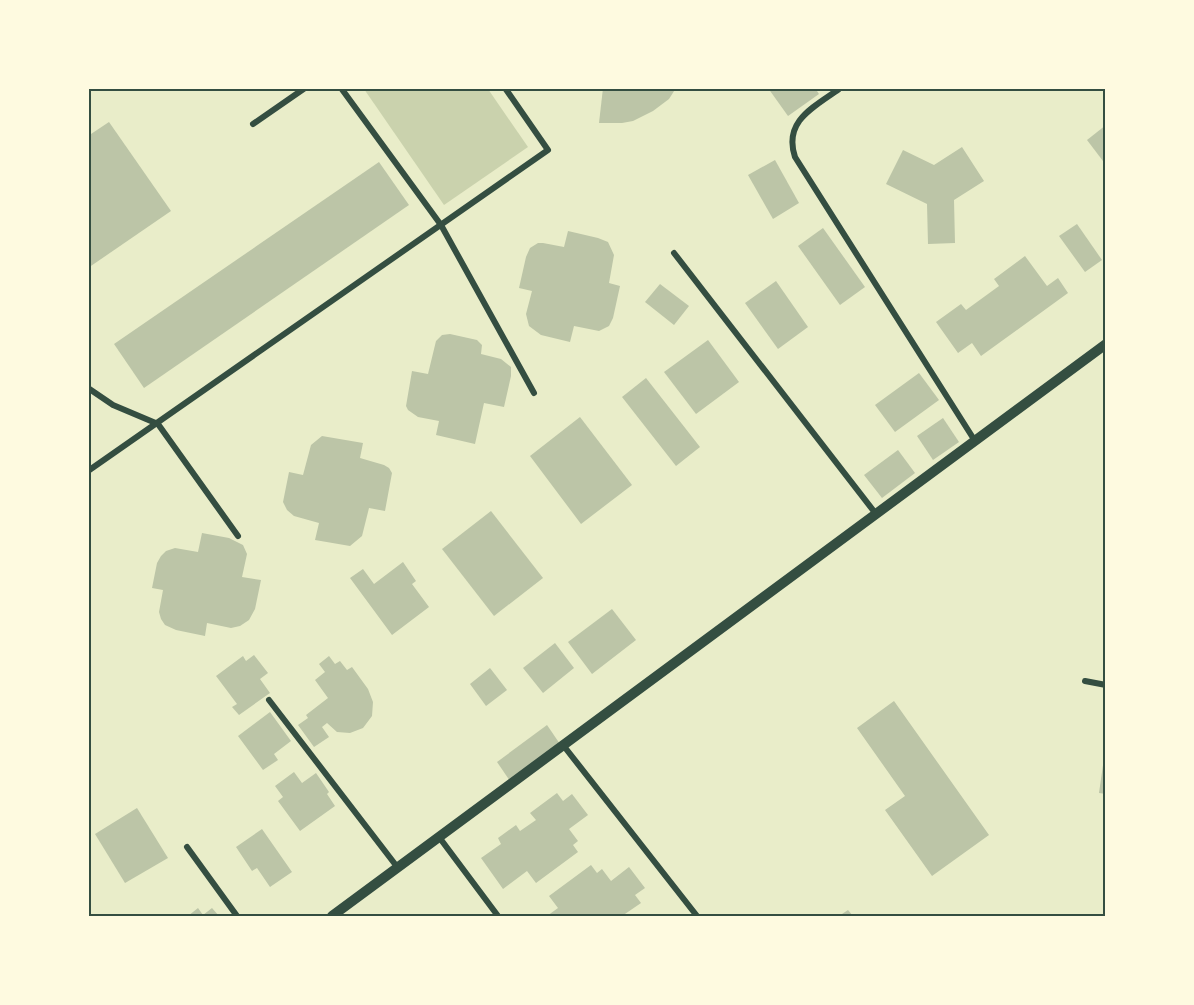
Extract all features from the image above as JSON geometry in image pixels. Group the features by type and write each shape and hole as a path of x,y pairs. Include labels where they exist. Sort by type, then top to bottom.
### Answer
{"street":[{"path":"253,124 305,88"},
{"path":"341,88 441,225 534,393"},
{"path":"88,471 548,150 505,88"},
{"path":"839,89 796,124 791,141 795,157 975,441"},
{"path":"674,252 876,514"},
{"path":"332,916 1106,344"},
{"path":"88,388 113,405 158,424 238,536"},
{"path":"1085,681 1106,685"},
{"path":"269,700 398,868"},
{"path":"563,746 697,916"},
{"path":"439,837 498,916"},
{"path":"187,848 237,916"}],"green space":[{"path":"364,89 488,89 528,147 444,205"}],"building":[{"path":"603,88 676,88 669,99 653,111 633,121 599,123"},
{"path":"768,88 815,88 819,94 788,116"},
{"path":"109,122 171,211 88,268 88,136"},
{"path":"1106,125 1106,165 1087,140"},
{"path":"962,147 984,181 954,200 955,243 928,244 927,204 886,184 903,150 934,165"},
{"path":"775,160 799,203 773,219 748,175"},
{"path":"379,162 409,205 144,388 114,344"},
{"path":"1077,224 1102,260 1085,272 1059,236"},
{"path":"823,228 865,287 840,305 798,246"},
{"path":"568,231 608,242 614,255 609,283 620,286 609,326 599,331 574,326 570,342 541,335 529,326 526,314 532,291 519,288 530,248 538,243 564,247"},
{"path":"1025,256 1047,286 1058,278 1068,293 981,356 972,343 958,353 936,322 961,304 966,310 999,286 994,279"},
{"path":"776,281 808,327 778,349 745,303"},
{"path":"660,284 689,306 674,325 645,302"},
{"path":"450,334 477,340 482,345 481,354 501,359 511,367 504,407 484,403 475,444 436,435 439,421 418,417 406,406 412,371 428,374 436,341 442,335"},
{"path":"708,340 739,382 696,414 664,372"},
{"path":"919,373 939,400 895,432 875,405"},
{"path":"646,378 700,447 676,466 622,397"},
{"path":"580,417 632,485 581,524 530,456"},
{"path":"943,418 959,442 933,460 917,436"},
{"path":"322,436 363,443 360,458 384,465 392,473 385,511 369,508 362,536 350,546 315,540 319,523 294,516 283,502 289,472 303,475 311,445"},
{"path":"898,450 915,473 882,498 864,475"},
{"path":"491,511 543,578 494,616 442,549"},
{"path":"202,533 229,538 243,545 247,554 242,577 261,580 255,609 249,620 240,626 231,628 207,623 205,636 176,630 165,625 159,612 163,590 152,588 157,563 161,556 166,551 175,548 198,552"},
{"path":"403,562 416,581 412,584 429,607 392,635 350,578 363,569 374,584"},
{"path":"612,609 636,640 592,674 568,642"},
{"path":"555,643 574,668 543,693 523,668"},
{"path":"254,655 268,673 260,679 270,693 239,715 232,707 237,704 216,676 243,656 246,661"},
{"path":"329,656 335,664 340,661 347,670 352,667 368,689 373,702 372,716 363,728 350,733 337,732 327,723 322,727 329,737 314,747 298,725 308,718 306,715 328,698 315,680 325,672 319,664"},
{"path":"490,668 507,690 486,706 470,684"},
{"path":"894,701 989,835 932,876 885,810 905,796 857,728"},
{"path":"270,712 291,741 274,754 278,760 263,770 238,736"},
{"path":"547,725 560,744 510,781 497,762"},
{"path":"1104,758 1106,758 1106,794 1099,793"},
{"path":"294,772 302,783 316,773 335,806 300,831 278,801 283,797 275,786"},
{"path":"557,793 563,801 572,794 588,815 569,829 578,841 573,845 578,852 536,883 527,871 503,889 481,858 501,844 498,838 516,825 520,831 536,820 530,813"},
{"path":"137,808 168,858 125,883 95,834"},
{"path":"262,829 292,872 270,887 257,868 252,871 236,847"},
{"path":"591,865 597,873 602,869 611,881 629,867 645,888 635,895 641,903 622,916 547,916 558,908 549,896"},
{"path":"198,908 203,915 212,908 219,916 188,916"},
{"path":"848,910 853,916 839,916"}]}
